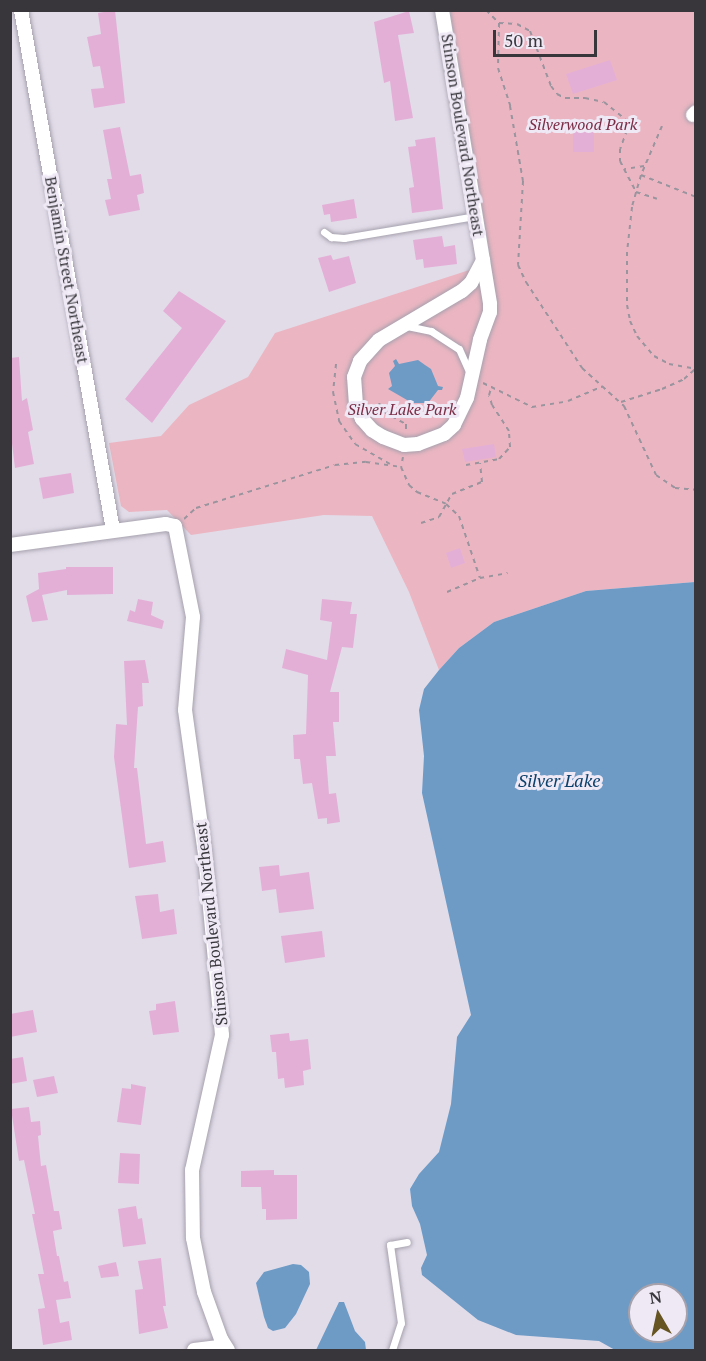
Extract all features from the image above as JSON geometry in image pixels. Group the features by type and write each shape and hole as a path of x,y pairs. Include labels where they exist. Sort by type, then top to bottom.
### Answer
{"street":[{"name":"Benjamin Street Northeast","path":"21,10 113,530"},
{"name":"Stinson Boulevard Northeast","path":"442,10 476,216 483,260 490,304 463,412 454,425 430,441 404,445 372,430 362,419 353,390 360,361 368,350 402,326 462,291 471,283 483,260"},
{"path":"10,545 113,530 166,524 175,526"},
{"name":"Stinson Boulevard Northeast","path":"175,526 193,617 185,710 205,855 222,1035 192,1170 193,1239 204,1292 227,1348"},
{"path":"194,1350 227,1348"}],"lane":[{"path":"324,232 331,237 344,238 476,216"},
{"path":"402,326 431,331 459,349 471,380"},
{"path":"392,1350 401,1323 390,1245 407,1242"}],"path":[{"path":"486,10 499,23 517,24 530,31 551,86 557,94 565,98 604,102 625,119 627,130 620,149 620,161 636,192 657,199"},
{"path":"499,23 498,68 510,106 523,181 518,265 526,282 582,369 621,402 656,475 675,488 696,490"},
{"path":"662,126 644,166 636,192 627,252 626,281 630,321 637,336 654,356 677,366 695,369"},
{"path":"624,169 644,166"},
{"path":"641,174 696,196"},
{"path":"621,402 673,384 695,369"},
{"path":"471,380 492,387 532,407 568,401 603,386"},
{"path":"466,465 499,459 510,447 509,431 492,405 489,395 492,387"},
{"path":"379,403 392,418 406,424 401,467 409,485 417,492 446,504 459,516 480,578"},
{"path":"175,526 196,508 335,465 366,462 401,467"},
{"path":"421,523 439,517 452,494 482,482 480,462"},
{"path":"447,592 480,578 508,573"}],"green space":[{"path":"450,11 695,11 695,582 586,591 494,622 459,648 439,670 409,592 372,516 324,515 191,535 167,510 129,512 121,506 109,443 161,436 189,405 248,377 275,333 491,263"}],"water":[{"path":"396,359 399,364 418,360 431,369 438,386 443,387 442,390 438,390 428,403 413,403 408,408 407,400 388,389 392,386 389,373 395,366 393,361"},
{"name":"Silver Lake","path":"695,582 695,1350 615,1350 599,1341 516,1335 478,1320 422,1275 421,1268 427,1255 420,1224 412,1206 410,1189 419,1174 439,1152 451,1104 457,1037 471,1015 422,793 424,756 419,710 424,689 439,670 459,648 494,622 586,591"},
{"path":"293,1264 301,1265 309,1272 310,1284 296,1314 285,1328 273,1331 268,1328 264,1317 256,1283 264,1272"},
{"path":"339,1302 344,1302 355,1331 365,1342 366,1350 316,1350"}],"building":[{"path":"115,10 125,103 94,108 91,89 104,88 100,66 93,67 87,37 101,34 98,13"},
{"path":"409,11 414,33 398,35 413,118 395,121 390,81 384,83 374,22"},
{"path":"610,60 617,80 573,94 566,74"},
{"path":"573,120 594,120 594,152 573,152"},
{"path":"120,127 130,176 141,174 144,193 137,195 140,210 109,216 105,200 111,199 107,179 112,179 103,130"},
{"path":"435,137 443,209 412,213 409,188 414,187 408,147 416,146 415,140"},
{"path":"354,199 357,218 331,222 330,214 324,215 322,205"},
{"path":"442,236 444,247 455,245 457,264 424,268 423,259 416,260 413,240"},
{"path":"331,255 333,260 349,256 356,283 329,292 318,258"},
{"path":"179,291 226,321 152,423 125,399 182,328 163,311"},
{"path":"19,357 22,401 27,398 33,430 28,432 34,464 15,468 10,427 10,358"},
{"path":"494,444 496,457 465,462 462,449"},
{"path":"71,473 74,493 43,499 39,478"},
{"path":"460,548 465,563 451,568 446,553"},
{"path":"66,567 113,567 113,594 67,595 67,590 42,595 48,620 32,622 26,596 39,589 38,573 66,569"},
{"path":"138,599 153,602 151,615 164,621 162,629 127,621 130,610 135,612"},
{"path":"322,599 352,602 350,614 357,614 353,648 342,647 330,692 339,692 339,722 333,722 336,756 326,756 329,794 336,793 340,822 327,824 327,818 318,819 312,783 303,784 300,759 294,759 293,735 306,734 308,675 282,668 286,649 327,660 332,622 320,620"},
{"path":"145,660 149,683 142,683 143,706 138,707 134,768 137,768 146,844 163,841 166,862 129,868 114,757 116,724 127,725 124,661"},
{"path":"279,865 280,876 309,872 314,909 279,913 276,889 262,891 259,867"},
{"path":"158,894 160,912 174,909 177,934 142,939 135,896"},
{"path":"322,931 325,957 285,963 281,936"},
{"path":"175,1001 179,1032 153,1035 149,1011 156,1010 156,1004"},
{"path":"33,1010 37,1032 10,1037 10,1014"},
{"path":"289,1033 290,1041 308,1039 311,1069 303,1071 304,1085 285,1088 284,1078 278,1079 276,1052 272,1052 270,1035"},
{"path":"23,1057 27,1081 10,1084 10,1059"},
{"path":"54,1076 58,1093 37,1097 33,1080"},
{"path":"131,1084 146,1087 141,1125 117,1122 122,1088 131,1089"},
{"path":"29,1107 31,1122 40,1121 41,1135 38,1136 41,1166 46,1165 54,1211 59,1211 62,1229 53,1231 57,1256 59,1256 64,1282 68,1281 71,1298 56,1300 60,1323 69,1321 72,1340 43,1345 38,1309 45,1308 38,1274 44,1274 32,1214 35,1214 24,1160 19,1161 11,1109"},
{"path":"120,1153 140,1154 139,1184 118,1183"},
{"path":"274,1170 274,1175 297,1175 297,1219 266,1220 266,1209 262,1209 261,1187 241,1187 241,1171"},
{"path":"136,1206 138,1219 142,1218 146,1244 123,1247 118,1209"},
{"path":"161,1258 166,1306 163,1306 168,1328 139,1334 135,1290 143,1289 138,1261"},
{"path":"116,1262 119,1276 101,1278 98,1266"}],"park label":[{"name":"Silverwood Park","path":"583,124"},
{"name":"Silver Lake Park","path":"402,409"}]}
